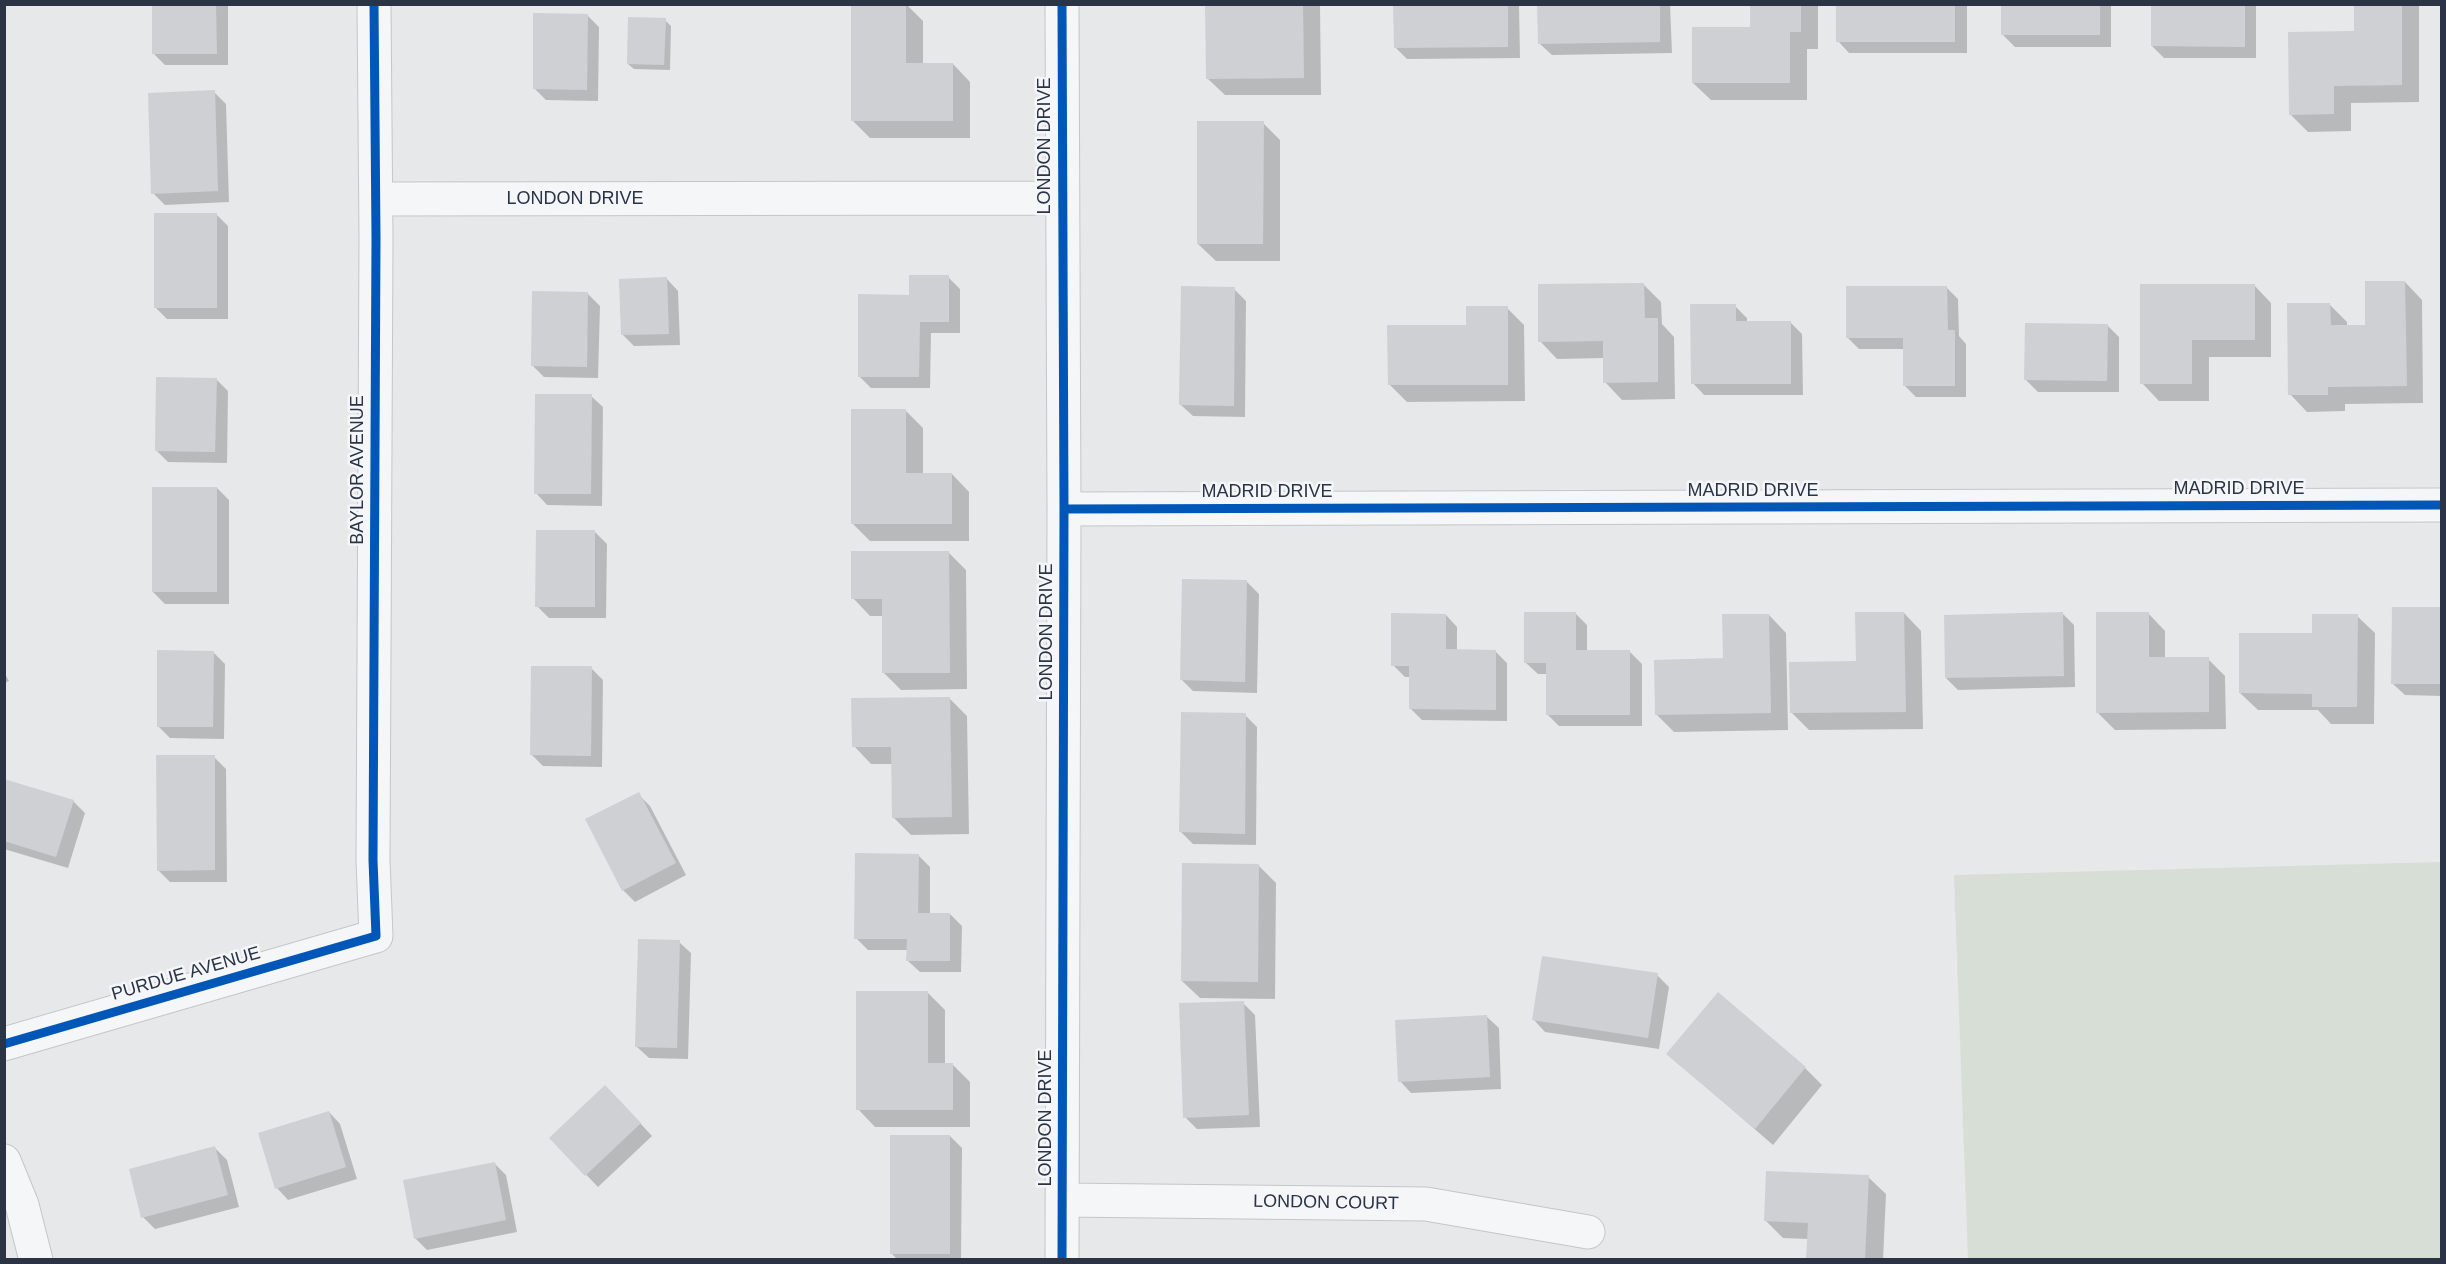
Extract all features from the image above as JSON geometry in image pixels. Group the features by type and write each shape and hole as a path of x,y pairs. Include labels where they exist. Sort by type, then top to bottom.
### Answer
{"street":[{"name":"BAYLOR AVENUE","path":"374,4 376,199 373,860 376,936"},
{"name":"LONDON DRIVE","path":"1062,4 1064,509 1062,1260"},
{"name":"LONDON DRIVE","path":"376,199 1061,198"},
{"name":"MADRID DRIVE","path":"1064,509 2442,505"},
{"name":"PURDUE AVENUE","path":"4,1044 376,936"},
{"path":"4,1161 22,1206 36,1260"},
{"name":"LONDON COURT","path":"1062,1200 1426,1204 1588,1232"}],"shaded area":[{"path":"2441,862 2441,1259 1968,1259 1954,875"}],"building":[{"path":"152,4 216,4 217,54 152,54"},
{"path":"851,4 906,4 906,63 953,63 953,121 851,121"},
{"path":"1205,4 1303,4 1304,78 1206,79"},
{"path":"1393,4 1508,4 1508,47 1394,48"},
{"path":"1537,4 1660,4 1660,42 1538,44"},
{"path":"1750,4 1801,4 1801,32 1790,32 1790,83 1692,83 1692,27 1750,27"},
{"path":"1836,4 1955,4 1955,42 1836,42"},
{"path":"2001,4 2100,4 2100,35 2001,35"},
{"path":"2151,4 2245,4 2245,47 2151,46"},
{"path":"2354,4 2402,4 2402,85 2334,86 2334,114 2289,115 2288,32 2354,31"},
{"path":"533,13 588,14 587,90 533,89"},
{"path":"628,17 666,18 664,65 627,64"},
{"path":"215,90 218,191 151,194 148,93"},
{"path":"1197,121 1264,121 1263,244 1197,244"},
{"path":"154,213 217,213 217,308 154,308"},
{"path":"909,275 949,275 949,322 920,322 919,377 858,377 858,294 909,295"},
{"path":"667,277 669,334 621,335 619,279"},
{"path":"2365,281 2405,281 2407,386 2328,387 2328,395 2288,395 2287,303 2330,303 2331,325 2365,325"},
{"path":"1644,283 1645,318 1658,318 1658,382 1603,383 1603,341 1538,342 1538,284"},
{"path":"2140,284 2255,284 2255,340 2192,340 2192,384 2140,384"},
{"path":"1181,286 1235,287 1234,406 1179,405"},
{"path":"1846,286 1947,286 1948,330 1955,330 1955,386 1903,386 1903,338 1846,338"},
{"path":"532,291 588,292 587,367 531,366"},
{"path":"1690,304 1736,304 1736,321 1791,321 1791,384 1691,384"},
{"path":"1466,306 1508,306 1508,385 1388,385 1387,325 1466,325"},
{"path":"2025,323 2108,324 2107,381 2024,380"},
{"path":"156,377 217,378 215,452 155,451"},
{"path":"535,394 592,394 591,494 534,494"},
{"path":"851,409 906,409 906,473 952,473 952,524 851,524"},
{"path":"152,487 217,487 217,592 152,592"},
{"path":"536,530 595,530 595,607 535,607"},
{"path":"851,551 949,551 950,673 882,673 882,599 851,599"},
{"path":"1182,579 1247,580 1245,682 1180,680"},
{"path":"2392,607 2442,607 2442,684 2391,684"},
{"path":"1524,612 1576,612 1576,650 1630,650 1630,715 1546,715 1546,663 1524,663"},
{"path":"1855,612 1904,612 1906,712 1790,713 1789,662 1856,661"},
{"path":"2063,612 2064,676 1945,678 1944,615"},
{"path":"2096,612 2149,612 2149,657 2209,657 2209,712 2096,713"},
{"path":"1391,613 1446,614 1446,649 1496,650 1496,710 1409,709 1409,666 1391,666"},
{"path":"1722,614 1769,614 1771,713 1655,715 1654,660 1723,658"},
{"path":"2312,614 2358,614 2357,707 2312,707 2312,694 2239,693 2239,633 2312,633"},
{"path":"157,650 214,651 213,727 157,727"},
{"path":"531,666 592,666 591,756 530,755"},
{"path":"950,697 952,817 892,818 891,747 852,747 851,698"},
{"path":"1181,712 1246,713 1245,834 1179,832"},
{"path":"156,755 215,755 215,870 157,871"},
{"path":"4,779 74,800 56,857 4,841"},
{"path":"639,792 676,863 622,891 585,819"},
{"path":"855,853 919,854 918,913 950,913 950,961 906,961 907,939 854,939"},
{"path":"1182,863 1259,864 1258,982 1181,981"},
{"path":"638,939 680,940 677,1048 635,1047"},
{"path":"1542,956 1658,973 1648,1038 1532,1020"},
{"path":"856,991 928,991 928,1063 953,1063 953,1110 856,1110"},
{"path":"1718,992 1806,1067 1755,1129 1666,1054"},
{"path":"1244,1001 1249,1115 1183,1118 1179,1003"},
{"path":"1487,1015 1490,1077 1398,1082 1395,1020"},
{"path":"605,1085 641,1123 585,1176 549,1138"},
{"path":"329,1111 346,1167 275,1189 258,1133"},
{"path":"890,1135 950,1135 950,1254 890,1254"},
{"path":"215,1146 228,1195 141,1218 129,1169"},
{"path":"495,1162 506,1220 414,1239 403,1180"},
{"path":"1766,1171 1869,1175 1865,1260 1806,1260 1808,1223 1764,1221"}],"cycle path":[{"path":"4,1044 376,936 373,860 376,238 374,4"},
{"path":"1062,4 1064,509 1062,1260"},
{"path":"1064,509 2442,505"}]}
